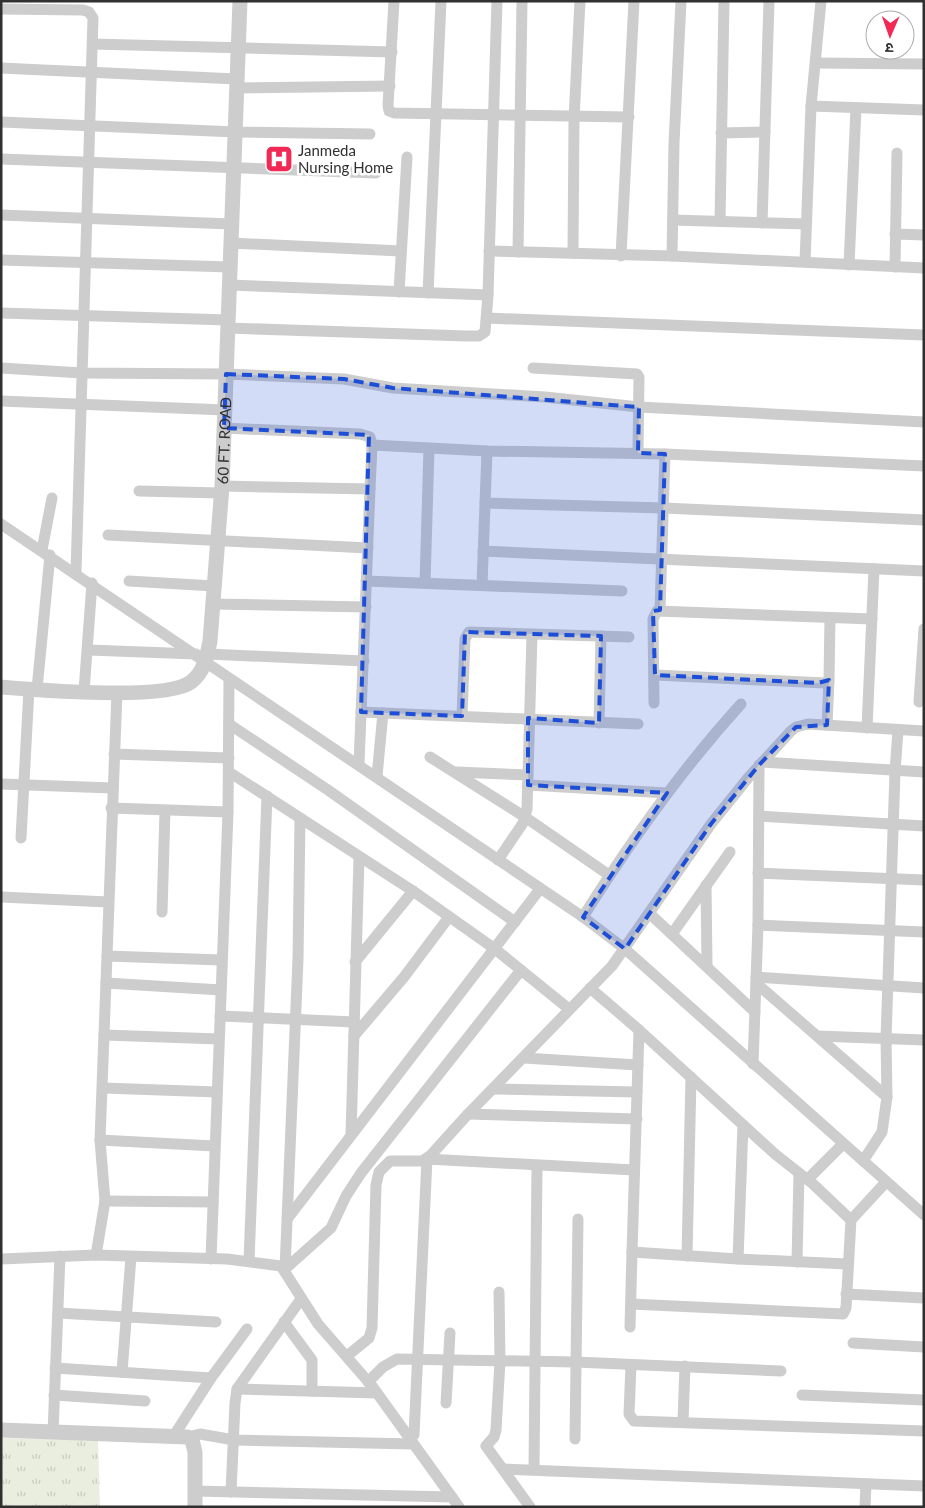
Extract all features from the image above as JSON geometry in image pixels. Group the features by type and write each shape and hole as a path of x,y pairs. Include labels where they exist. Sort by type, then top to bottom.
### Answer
{"street":[{"name":"60 FT. ROAD","path":"1,687 117,692 169,691 179,688 196,678 203,656 213,604 222,490 240,1"},
{"path":"394,1 389,111 394,113 629,117"},
{"path":"428,293 441,1"},
{"path":"1,313 479,336 485,332 487,318 497,1"},
{"path":"518,252 522,1"},
{"path":"573,253 574,115 580,1"},
{"path":"621,256 634,1"},
{"path":"672,256 681,1"},
{"path":"720,221 724,1"},
{"path":"762,223 769,1"},
{"path":"805,262 811,106 821,1"},
{"path":"1,9 83,10 89,12 93,18 85,218 82,406 76,572"},
{"path":"93,44 392,52"},
{"path":"816,63 924,64"},
{"path":"1,68 91,72 236,83 390,86"},
{"path":"811,106 924,110"},
{"path":"849,265 856,108"},
{"path":"1,122 236,132 370,134"},
{"path":"721,133 765,132"},
{"path":"894,267 897,152"},
{"path":"399,292 407,157"},
{"path":"1,159 376,173"},
{"path":"1,215 232,224"},
{"path":"673,220 806,224"},
{"path":"895,234 924,235"},
{"path":"231,243 401,251"},
{"path":"489,252 672,256 924,268"},
{"path":"1,260 230,267"},
{"path":"229,285 488,295"},
{"path":"487,318 924,335"},
{"path":"1,368 82,373 226,374 344,379 393,388 545,396 639,407 924,422"},
{"path":"533,368 637,374 639,378 638,453"},
{"path":"1,401 82,406 225,410"},
{"path":"224,428 360,434 370,437 372,445 359,764"},
{"path":"372,445 487,451 665,454 924,466"},
{"path":"425,583 429,449"},
{"path":"482,585 487,451"},
{"path":"660,610 665,454"},
{"path":"139,491 370,489"},
{"path":"21,838 24,784 52,498"},
{"path":"484,503 664,508 924,520"},
{"path":"1,524 203,656 229,679 378,776 583,917 625,949 924,1214"},
{"path":"108,535 217,542 368,548"},
{"path":"483,551 924,571"},
{"path":"867,728 874,569"},
{"path":"129,581 214,586"},
{"path":"366,581 622,591"},
{"path":"84,691 92,583"},
{"path":"213,604 366,607"},
{"path":"654,702 654,614 660,610 872,619"},
{"path":"827,725 830,618"},
{"path":"919,702 924,629"},
{"path":"462,716 466,635 473,632 629,637"},
{"path":"498,860 525,817 528,780 528,718 532,635"},
{"path":"599,723 601,636"},
{"path":"88,650 364,661"},
{"path":"655,675 818,683 825,683 829,680"},
{"path":"210,1259 228,812 229,679"},
{"path":"96,1255 104,1201 100,1140 111,808 117,692"},
{"path":"583,917 609,875 692,759 741,704"},
{"path":"361,712 638,724"},
{"path":"378,776 383,713"},
{"path":"229,724 344,801 515,922"},
{"path":"413,1439 427,1159 625,949 711,824 760,764 796,727 808,724 924,731"},
{"path":"863,1161 882,1132 888,1097 886,1039 898,730"},
{"path":"114,754 228,758"},
{"path":"430,756 525,817 609,875"},
{"path":"760,764 924,772"},
{"path":"753,1064 758,925 760,764"},
{"path":"229,772 413,892 495,949 569,1009"},
{"path":"457,772 667,793"},
{"path":"1,784 112,788"},
{"path":"249,1261 267,796"},
{"path":"111,808 228,812"},
{"path":"162,912 165,810"},
{"path":"759,816 924,826"},
{"path":"284,1269 288,1218 296,1020 300,818"},
{"path":"672,934 730,852"},
{"path":"351,1135 359,858"},
{"path":"758,873 924,880"},
{"path":"706,885 707,965"},
{"path":"288,1218 540,889"},
{"path":"355,962 413,892"},
{"path":"1,897 108,902"},
{"path":"649,913 707,965 755,1012"},
{"path":"354,1036 404,977 449,918"},
{"path":"758,925 924,932"},
{"path":"107,956 221,960"},
{"path":"284,1269 331,1228 346,1196 361,1173 521,970"},
{"path":"756,980 924,988"},
{"path":"756,980 888,1097"},
{"path":"106,984 221,990"},
{"path":"590,988 743,1125 804,1176 850,1220"},
{"path":"220,1016 354,1022"},
{"path":"630,1327 639,1030"},
{"path":"104,1035 219,1039"},
{"path":"818,1036 924,1040"},
{"path":"524,1058 638,1065"},
{"path":"687,1256 690,1077"},
{"path":"103,1088 217,1092"},
{"path":"493,1088 637,1092"},
{"path":"468,1114 637,1119"},
{"path":"738,1260 743,1125"},
{"path":"100,1140 214,1146"},
{"path":"797,1262 804,1176 843,1144"},
{"path":"347,1356 369,1338 372,1328 377,1175 390,1162 427,1159 634,1170"},
{"path":"534,1469 536,1166"},
{"path":"631,1304 840,1316 845,1312 850,1220 886,1182"},
{"path":"104,1201 213,1202"},
{"path":"575,1439 578,1219"},
{"path":"632,1252 738,1260 847,1264"},
{"path":"1,1259 96,1255 210,1259 277,1264 284,1269 318,1324 347,1356 413,1439 459,1507"},
{"path":"53,1433 60,1256"},
{"path":"122,1372 131,1257"},
{"path":"499,1292 500,1361 496,1434 486,1446 530,1507"},
{"path":"846,1294 924,1298"},
{"path":"231,1492 237,1390 301,1298"},
{"path":"58,1313 216,1322"},
{"path":"284,1322 312,1360 312,1391"},
{"path":"180,1437 211,1378 247,1329"},
{"path":"446,1403 450,1333"},
{"path":"852,1344 924,1347"},
{"path":"368,1382 393,1360 576,1362 781,1371"},
{"path":"631,1365 629,1414 632,1420 924,1432"},
{"path":"683,1421 685,1366"},
{"path":"55,1368 211,1378"},
{"path":"237,1390 377,1393"},
{"path":"54,1395 145,1401"},
{"path":"802,1395 924,1400"},
{"path":"1,1430 180,1437 206,1435 234,1440 413,1439"},
{"path":"180,1437 194,1445 195,1507"},
{"path":"503,1469 924,1486"},
{"path":"865,1507 866,1484"},
{"path":"195,1491 433,1502 452,1497"}],"highlighted area":[{"path":"226,374 344,379 393,388 639,407 638,453 665,454 660,610 653,611 655,675 818,683 829,680 827,725 796,727 759,765 711,824 625,949 583,917 667,793 528,785 528,718 599,723 601,636 465,632 462,716 361,712 369,435 224,428"}],"green space":[{"path":"1,1438 98,1440 100,1507 1,1507"}],"place":[{"name":"Janmeda Nursing Home","path":"279,159"}]}
